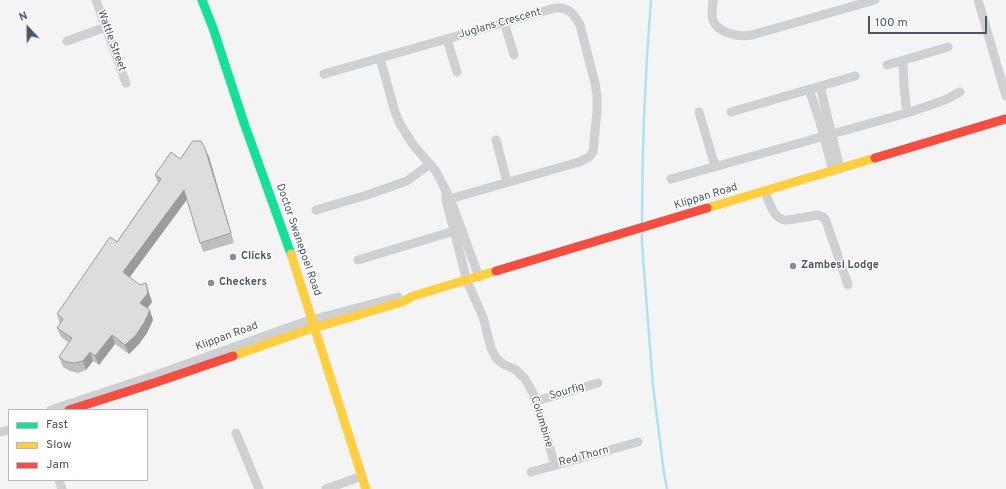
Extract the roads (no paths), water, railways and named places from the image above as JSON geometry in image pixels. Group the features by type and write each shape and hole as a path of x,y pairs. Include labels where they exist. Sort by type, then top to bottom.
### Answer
{"street":[{"name":"Wattle Street","path":"96,0 126,82"},
{"name":"Doctor Swanepoel Road","path":"198,0 219,52 360,477 366,489"},
{"name":"Doctor Swanepoel Road","path":"202,0 213,28 244,123 286,238 309,325"},
{"path":"713,0 712,15 716,27 736,36 752,35 875,0"},
{"path":"978,0 1006,96"},
{"name":"Juglans Crescent","path":"324,74 555,8 562,8 572,12 580,25 596,83 597,111 593,152 589,157 579,162 508,182 447,196"},
{"path":"504,22 514,55"},
{"path":"67,41 106,27"},
{"path":"447,39 457,72"},
{"path":"887,64 948,47"},
{"path":"380,58 395,112 400,124 414,146 430,164 440,179 479,277"},
{"path":"903,60 907,113"},
{"path":"731,112 855,76"},
{"path":"820,86 827,136"},
{"path":"809,90 827,136 837,170"},
{"path":"671,179 907,113 941,102 960,92"},
{"path":"699,112 715,166"},
{"name":"Klippan Road","path":"54,409 309,325 402,302 413,296 765,192 1006,117"},
{"path":"496,140 508,182"},
{"path":"316,210 407,181 430,164"},
{"path":"765,192 774,212 780,220 784,221 818,215 823,217 829,227 848,285"},
{"name":"Columbine","path":"447,196 466,281 483,317 491,348 496,358 503,364 516,370 525,379 533,393 555,465"},
{"path":"358,260 454,231"},
{"name":"Klippan Road","path":"72,409 191,370 309,325"},
{"name":"Sourfig","path":"536,401 598,383"},
{"path":"236,433 259,489"},
{"name":"Red Thorn","path":"531,472 638,442"},
{"path":"326,489 360,477"},
{"name":"Doctor Swanepoel Road","path":"360,477 361,489"}],"waterway":[{"path":"642,224 644,112 651,0"},
{"path":"642,231 653,386 667,489"}],"place":[{"name":"Clicks","path":"233,257"},
{"name":"Zambesi Lodge","path":"793,266"},
{"name":"Checkers","path":"211,283"}]}
